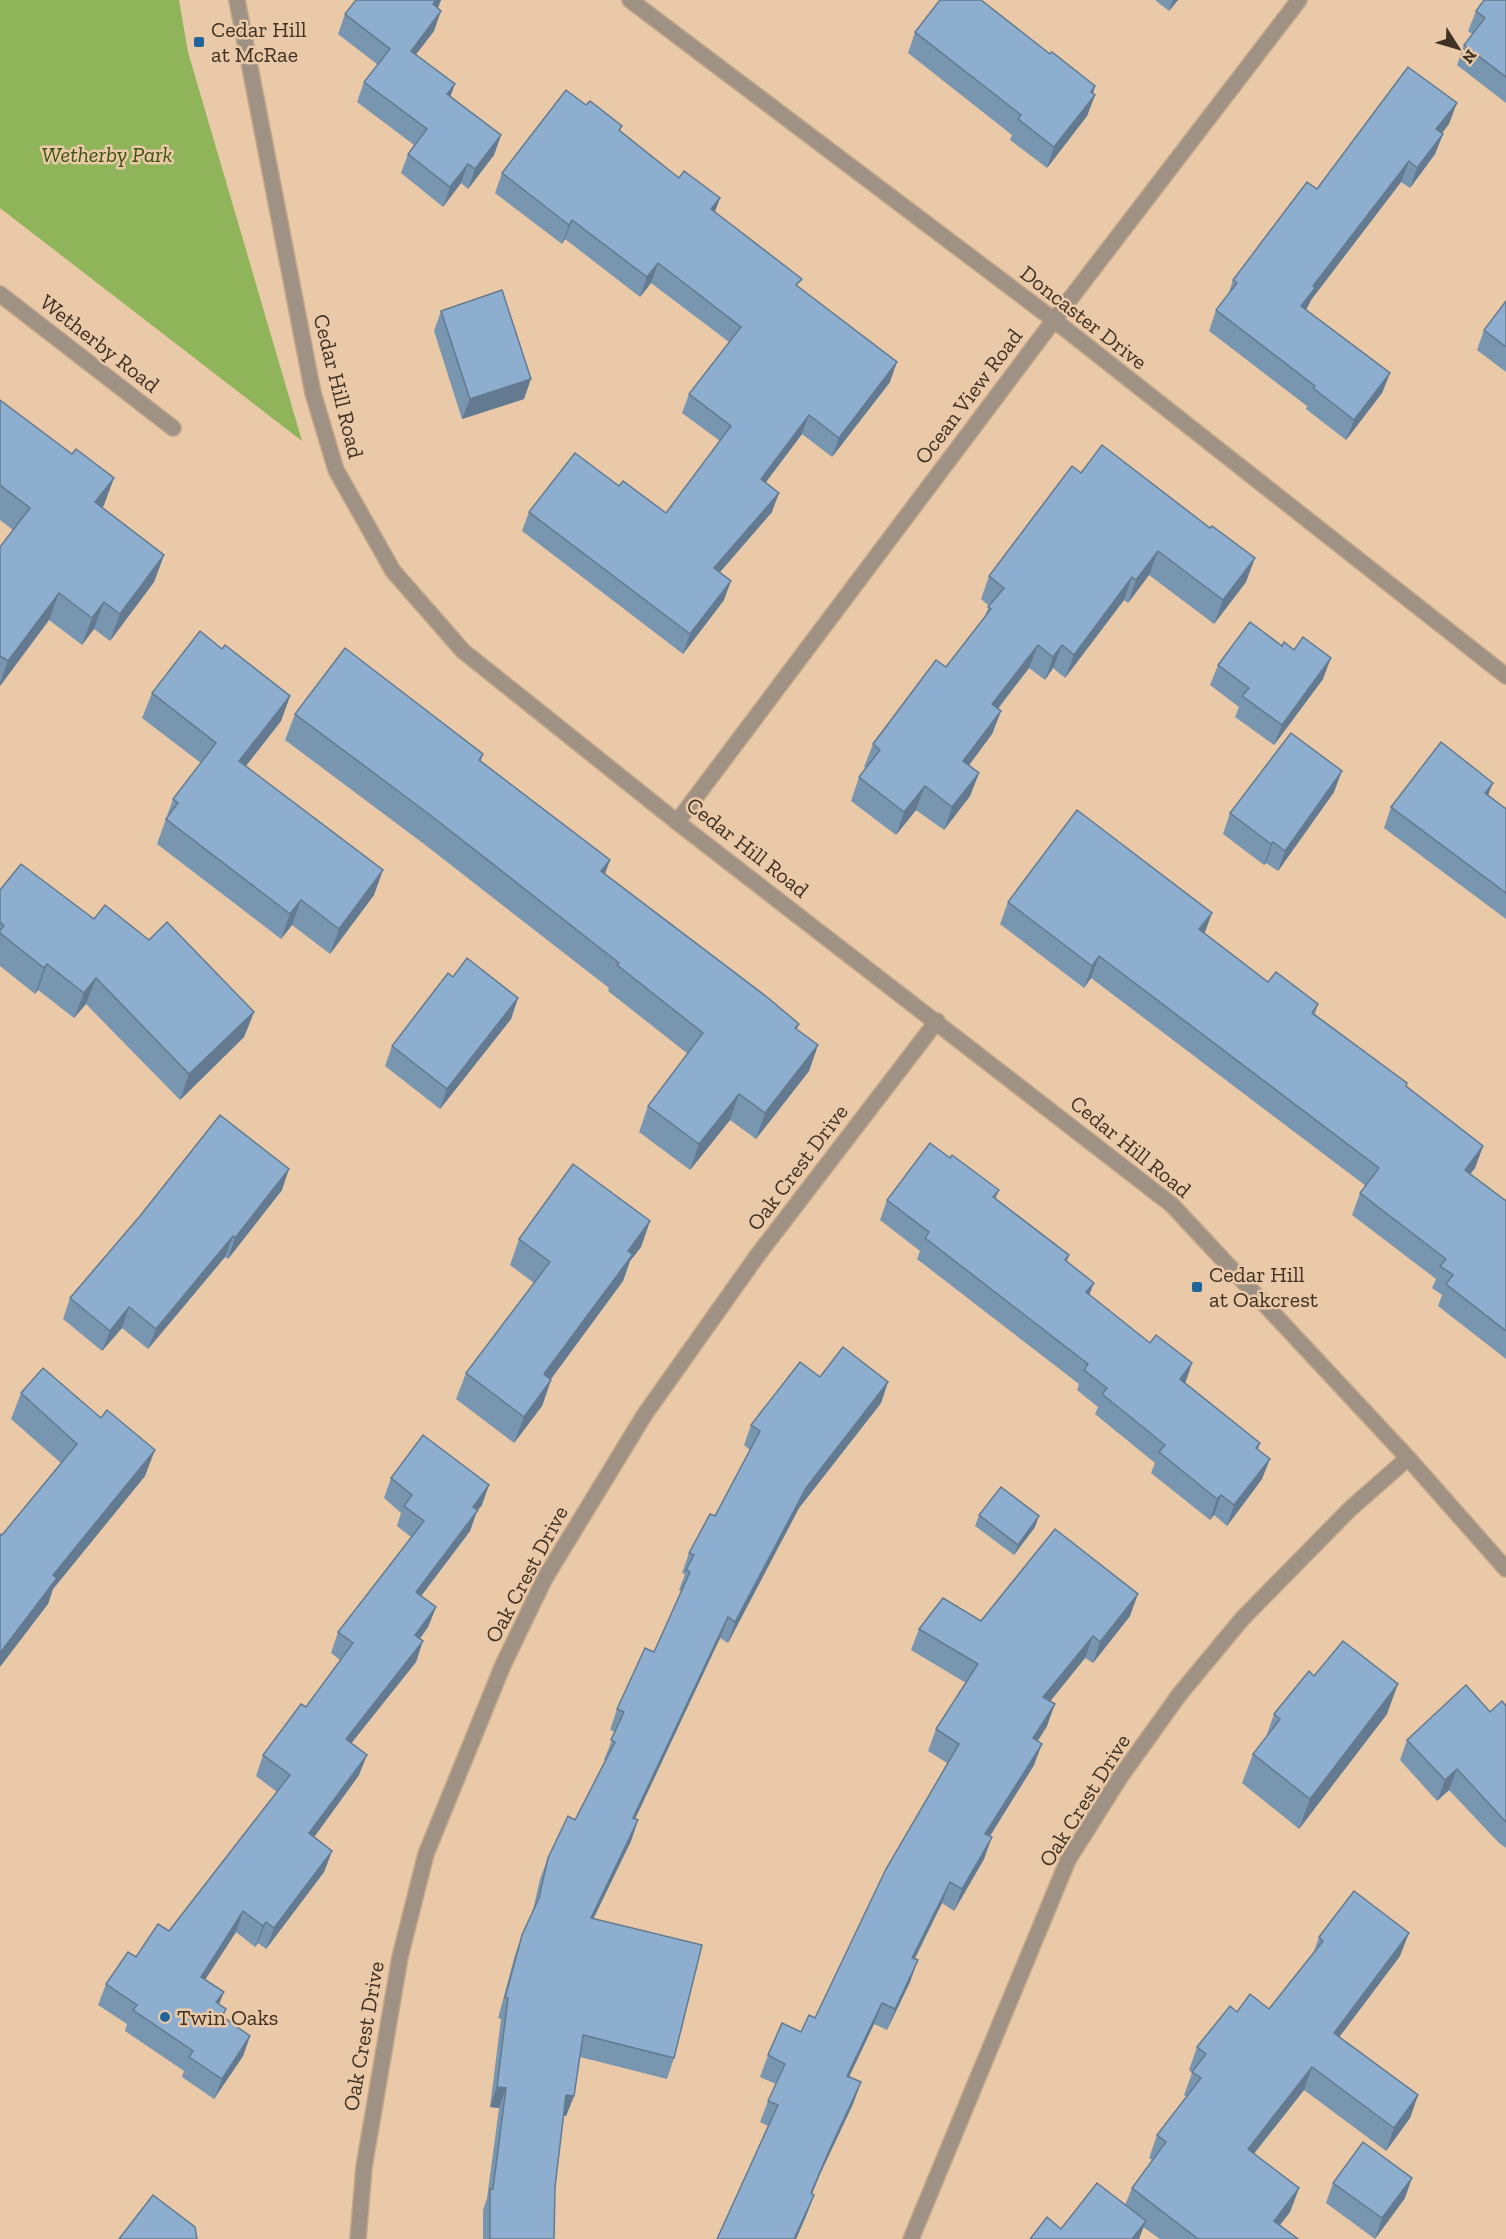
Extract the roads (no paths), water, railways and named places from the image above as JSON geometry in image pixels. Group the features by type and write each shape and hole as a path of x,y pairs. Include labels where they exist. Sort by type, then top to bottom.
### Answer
{"street":[{"name":"Cedar Hill Road","path":"237,0 313,393 336,470 393,572 463,651 678,822 1172,1205 1408,1458 1506,1569"},
{"name":"Doncaster Drive","path":"630,0 1054,320 1506,676"},
{"name":"Ocean View Road","path":"678,822 1054,320 1299,0"},
{"name":"Wetherby Road","path":"0,294 173,428"},
{"name":"Oak Crest Drive","path":"357,2239 364,2167 381,2062 400,1956 426,1854 507,1656 544,1578 645,1414 757,1256 937,1021"},
{"name":"Oak Crest Drive","path":"911,2239 1068,1860 1121,1776 1179,1695 1242,1619 1350,1509 1408,1458"}],"place":[{"name":"Cedar Hill at McRae","path":"199,42"},
{"name":"Cedar Hill at Oakcrest","path":"1197,1287"},
{"name":"Twin Oaks","path":"165,2017"}],"park label":[{"name":"Wetherby Park","path":"107,154"}]}
